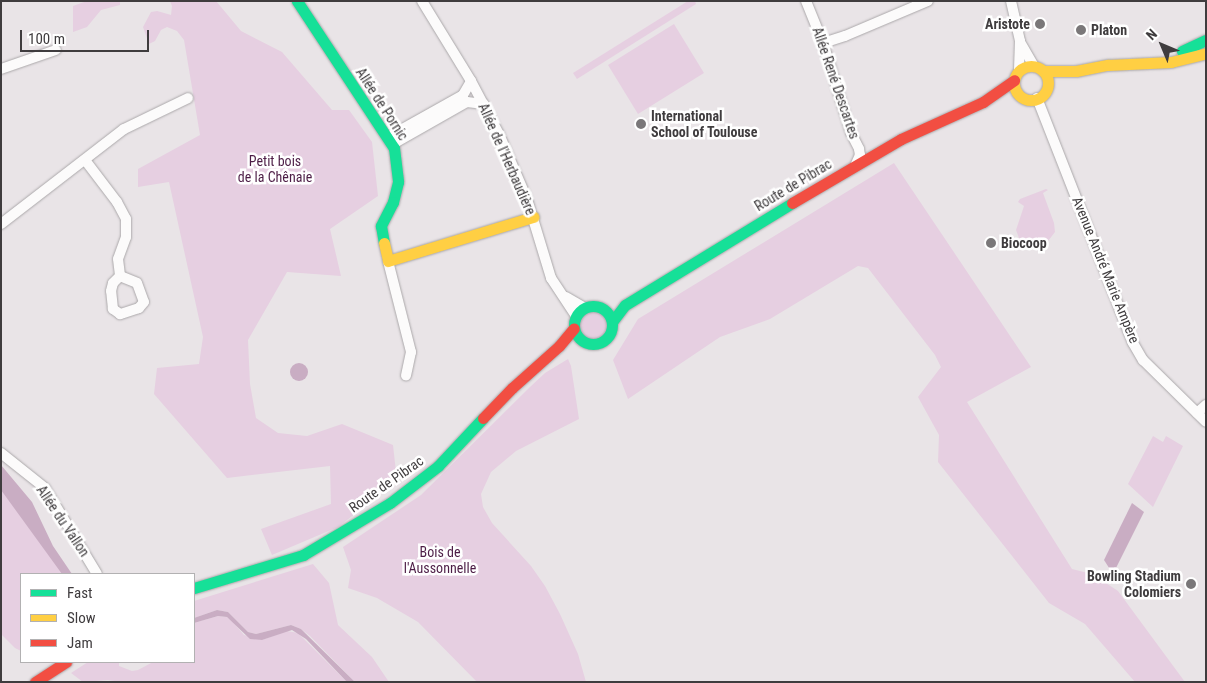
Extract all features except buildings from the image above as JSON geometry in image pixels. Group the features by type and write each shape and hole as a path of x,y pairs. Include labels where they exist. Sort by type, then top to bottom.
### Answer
{"main road":[{"name":"Allée de Pornic","path":"297,1 391,141 397,161 398,182 393,202 384,217 380,230 388,261"},
{"path":"1164,61 1169,56 1206,40"},
{"path":"1076,71 1047,88 1037,98 1030,99 1020,95 1016,90 1017,76 1026,67 1076,71 1108,65 1190,58 1206,53"},
{"path":"1039,69 1047,79 1047,88"},
{"name":"Route de Pibrac","path":"601,308 610,309 625,305 856,164 901,139 983,102 1017,76"},
{"name":"Route de Pibrac","path":"983,102 1020,95"},
{"path":"388,261 533,217"},
{"name":"Route de Pibrac","path":"612,322 625,305"},
{"path":"594,306 601,308 608,314 612,322 610,333 603,341 592,344 582,341 574,328 581,312 594,306"},
{"name":"Route de Pibrac","path":"195,588 302,555 390,503 438,466 512,388 559,346 574,328"},
{"name":"Route de Pibrac","path":"559,346 570,342 582,341"},
{"path":"35,682 64,663"}],"street":[{"name":"Allée de l'Herbaudière","path":"422,1 484,104 514,166 533,217 551,278 564,296 581,312"},
{"name":"Allée René Descartes","path":"806,1 823,43 851,133 860,151 856,164"},
{"path":"823,43 845,36 928,1"},
{"path":"1011,1 1020,41 1017,76"},
{"path":"1020,41 1039,69"},
{"path":"1,69 56,50"},
{"path":"391,141 463,95 471,81"},
{"path":"1,224 124,128 188,98"},
{"name":"Avenue André Marie Ampère","path":"1037,98 1133,343 1143,360 1206,422"},
{"path":"391,141 467,102 472,101 484,104"},
{"path":"85,160 117,202 126,219 126,237 118,259 120,276"},
{"name":"Allée de Pornic","path":"388,261 411,352 406,374"},
{"path":"1197,414 1206,405"},
{"name":"Allée du Vallon","path":"1,453 45,488 96,573"}],"green space":[{"path":"87,1 120,1 120,5 101,10 87,27 73,32 73,6"},
{"name":"Petit bois de la Chênaie","path":"170,1 216,1 241,31 282,52 332,110 349,110 372,142 378,196 330,229 341,276 287,272 248,340 250,384 256,418 278,433 307,436 342,424 393,445 397,481 338,527 272,555 261,529 331,504 330,466 227,478 154,394 157,368 199,364 203,337 169,182 138,187 138,169 200,135 184,40 177,31 167,27 161,30 155,41 149,44 143,27 151,12 157,11 171,15 172,6"},
{"path":"688,1 695,1 696,4 577,79 573,73"},
{"path":"674,24 704,73 638,114 608,65"},
{"path":"894,163 1031,367 967,402 1072,569 1092,574 1118,591 1185,682 1135,682 1085,624 1049,603 938,462 939,435 918,397 941,367 935,355 868,268 858,266 770,319 720,337 628,399 613,360 638,319"},
{"path":"1046,189 1048,190 1043,193 1054,223 1055,232 1045,245 1030,247 1019,238 1016,230 1024,206 1018,202 1020,199"},
{"path":"593,311 603,315 607,325 603,335 593,339 583,335 579,325 583,315"},
{"name":"Bois de l'Aussonnelle","path":"568,359 571,366 579,419 516,451 491,472 481,494 483,507 492,523 531,566 545,586 578,654 586,682 477,682 418,622 377,598 348,588 351,570 343,547 421,495 545,373"},
{"path":"1153,436 1163,442 1166,436 1183,446 1153,507 1128,484"},
{"path":"1,480 66,573 20,573 20,650 1,634"},
{"path":"313,564 329,583 338,625 372,657 389,682 355,682 310,636 301,629 291,625 256,634 248,632 228,612 217,610 195,618 195,601"},
{"path":"218,616 227,617 244,635 262,640 287,631 298,633 347,682 121,682 108,680 83,682 71,673 86,663 119,663 119,666 132,671 151,663 195,663 195,623"}],"shaded area":[{"path":"295,363 303,363 308,368 306,379 295,381 290,376 290,368"},
{"path":"1,465 32,502 53,546 71,573 61,573 1,490"},
{"path":"1132,503 1144,512 1113,574 1104,560"},
{"path":"217,610 228,612 248,632 256,634 291,625 301,629 355,682 347,682 306,639 292,630 262,640 250,639 227,617 218,616 195,623 195,618"}],"traffic: fast":[{"path":"297,1 394,148 398,182 393,202 381,226 384,243"},
{"path":"1182,51 1206,40"},
{"path":"612,322 625,305 792,203"},
{"path":"593,306 600,307 606,312 611,318 612,325 611,332 606,338 600,343 593,344 586,343 580,338 575,332 574,325 575,318 580,312 586,307 593,306"},
{"path":"195,588 303,555 390,503 438,466 483,418"}],"traffic: slow":[{"path":"1043,71 1076,71 1108,65 1171,62 1206,53"},
{"path":"1031,66 1043,71 1048,83 1043,95 1031,100 1019,95 1014,83 1019,71 1031,66"},
{"path":"384,243 388,261 533,217"}],"traffic: jam":[{"path":"792,203 901,139 983,102 1014,80"},
{"path":"483,418 512,388 559,346 574,328"},
{"path":"35,682 64,663"}],"place":[{"name":"Aristote","path":"1040,24"},
{"name":"Platon","path":"1081,30"},
{"name":"International School of Toulouse","path":"641,124"},
{"name":"Biocoop","path":"991,243"},
{"name":"Bowling Stadium Colomiers","path":"1191,584"}]}
